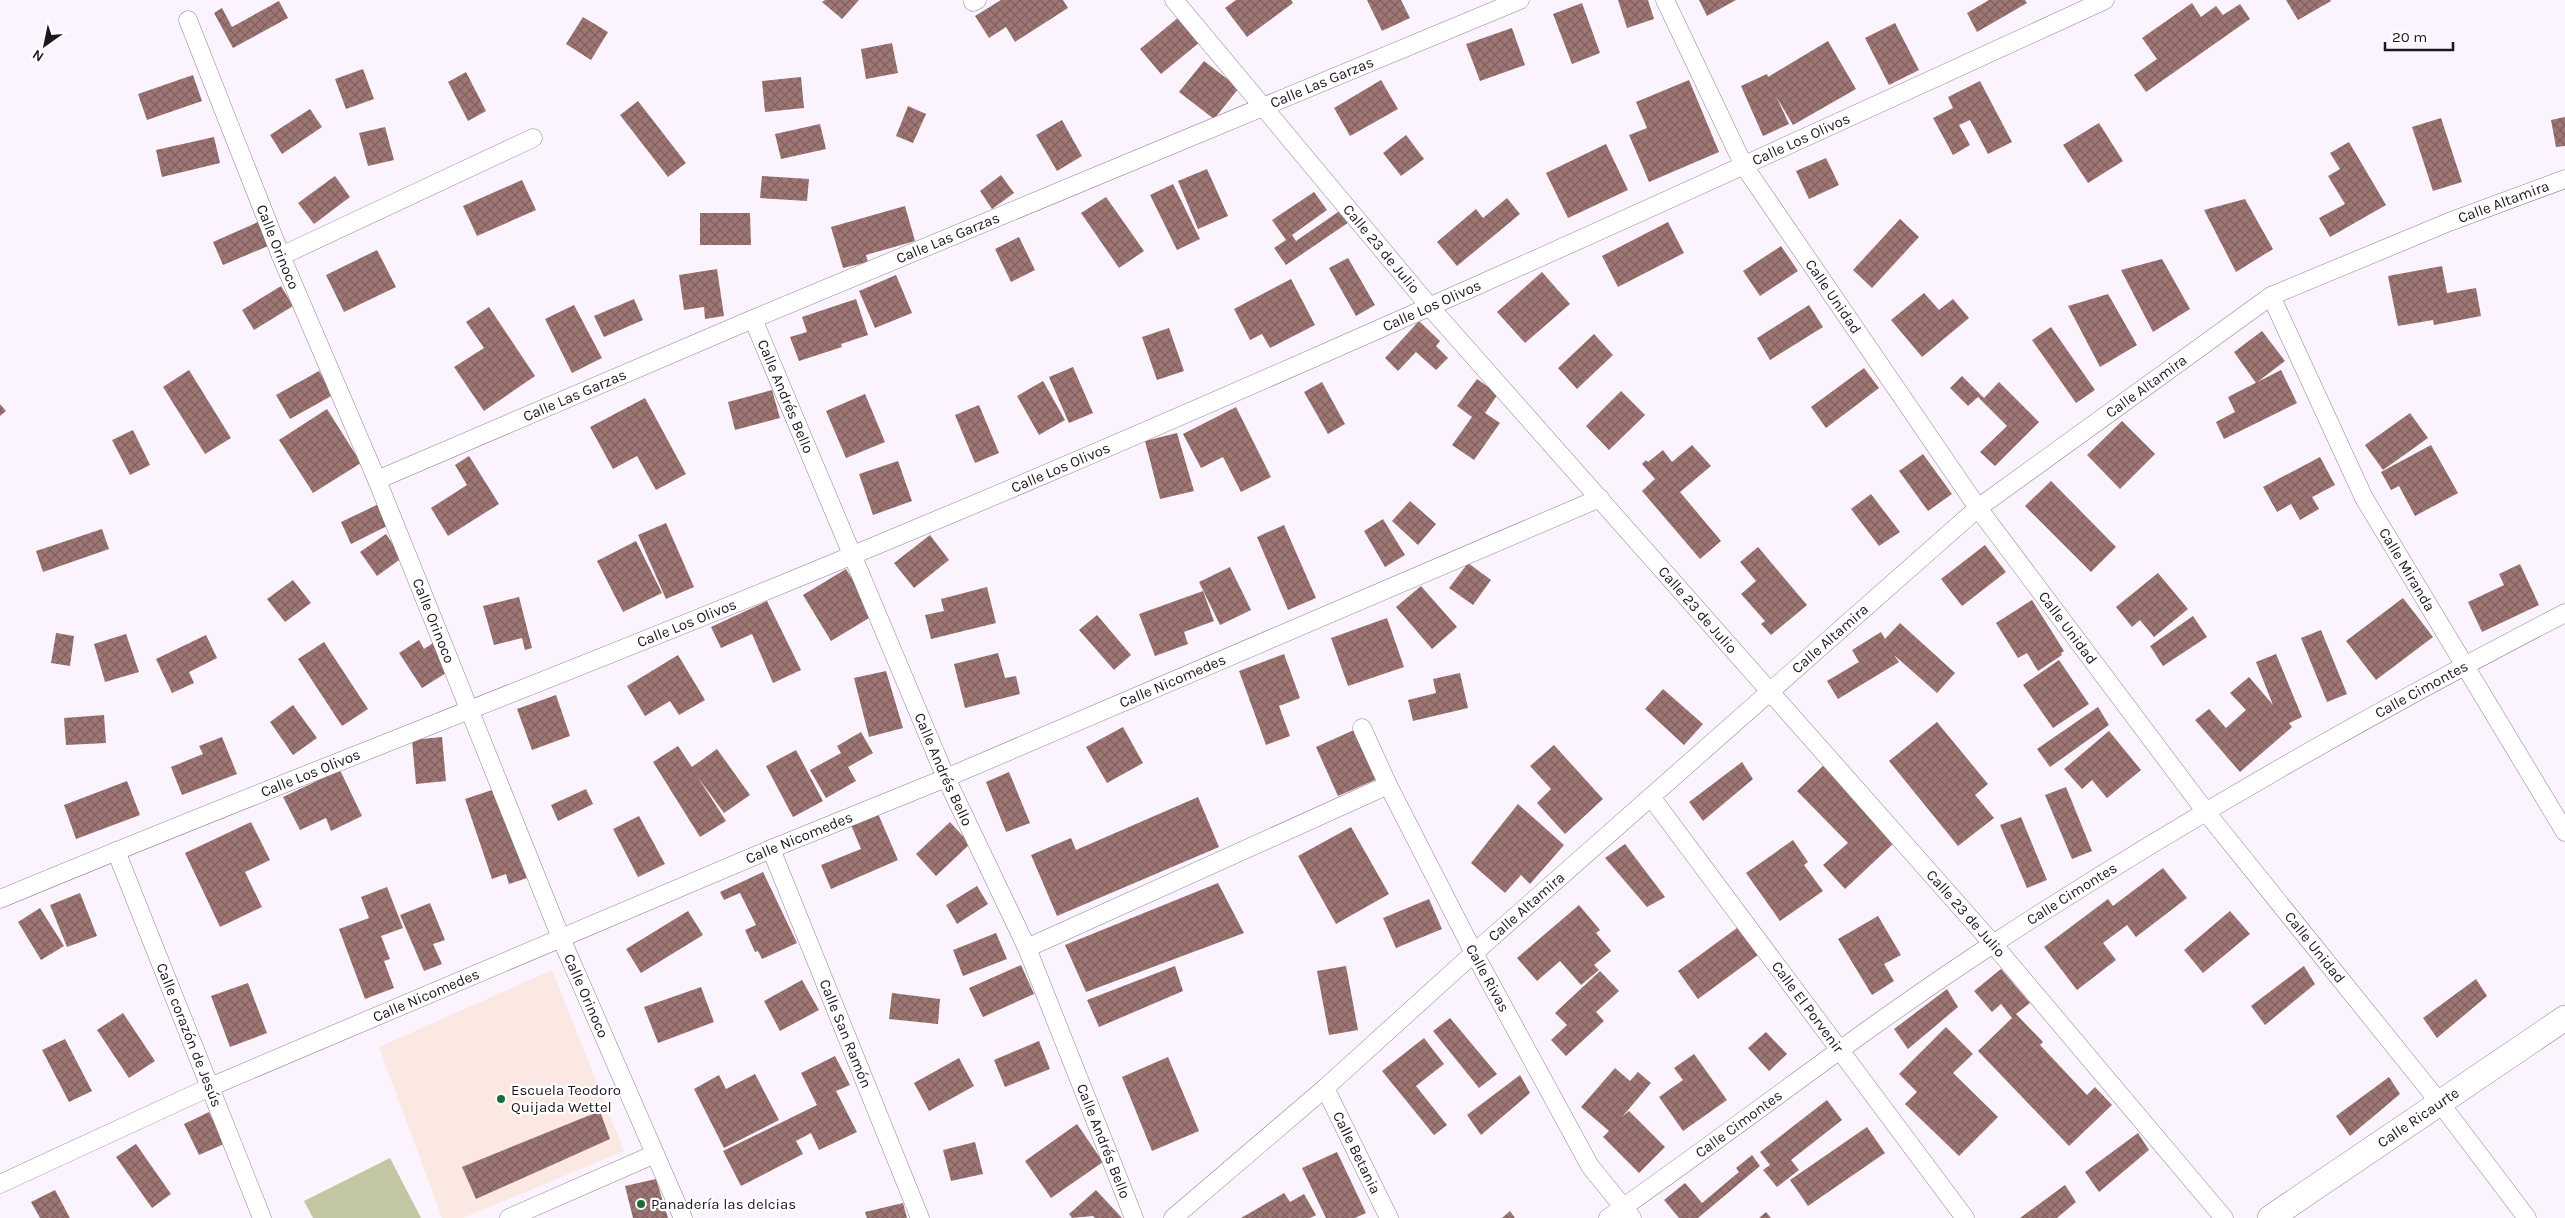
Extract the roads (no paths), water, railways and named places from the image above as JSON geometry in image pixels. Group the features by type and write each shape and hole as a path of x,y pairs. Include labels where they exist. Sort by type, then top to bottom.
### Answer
{"street":[{"name":"Calle 23 de Julio","path":"1174,0 1430,307 1993,944 2224,1218"},
{"name":"Calle Las Garzas","path":"377,480 753,319 1520,0"},
{"name":"Calle Unidad","path":"1665,0 1744,166 1978,508 2206,812 2440,1103 2527,1218"},
{"name":"Calle Los Olivos","path":"0,899 854,555 1430,307 1744,166 2105,0"},
{"name":"Calle Orinoco","path":"188,20 281,256 377,480 562,938 683,1218"},
{"path":"281,256 533,138"},
{"name":"Calle Altamira","path":"1173,1218 1325,1088 1474,953 1771,693 1978,508 2271,296 2449,222 2565,179"},
{"name":"Calle Miranda","path":"2271,296 2364,498 2565,832"},
{"name":"Calle Andrés Bello","path":"753,319 854,555 946,778 1027,948 1134,1218"},
{"name":"Calle Nicomedes","path":"0,1184 210,1087 771,849 946,778 1600,498"},
{"name":"Calle Cimontes","path":"1608,1218 1627,1213 1840,1048 1993,944 2206,812 2464,665 2565,613"},
{"name":"Calle Rivas","path":"1362,728 1388,785 1474,953 1590,1166 1627,1213"},
{"path":"1027,948 1388,785"},
{"name":"Calle El Porvenir","path":"1651,797 1965,1218"},
{"name":"Calle San Ramón","path":"771,849 920,1218"},
{"name":"Calle corazón de Jesús","path":"116,851 262,1218"},
{"name":"Calle Ricaurte","path":"2270,1218 2565,1018"},
{"name":"Calle Betania","path":"1325,1088 1389,1218"},
{"path":"509,1218 655,1154"}],"place":[{"name":"Escuela Teodoro Quijada Wettel","path":"501,1099"},
{"name":"Panadería las delcias","path":"641,1204"}]}
